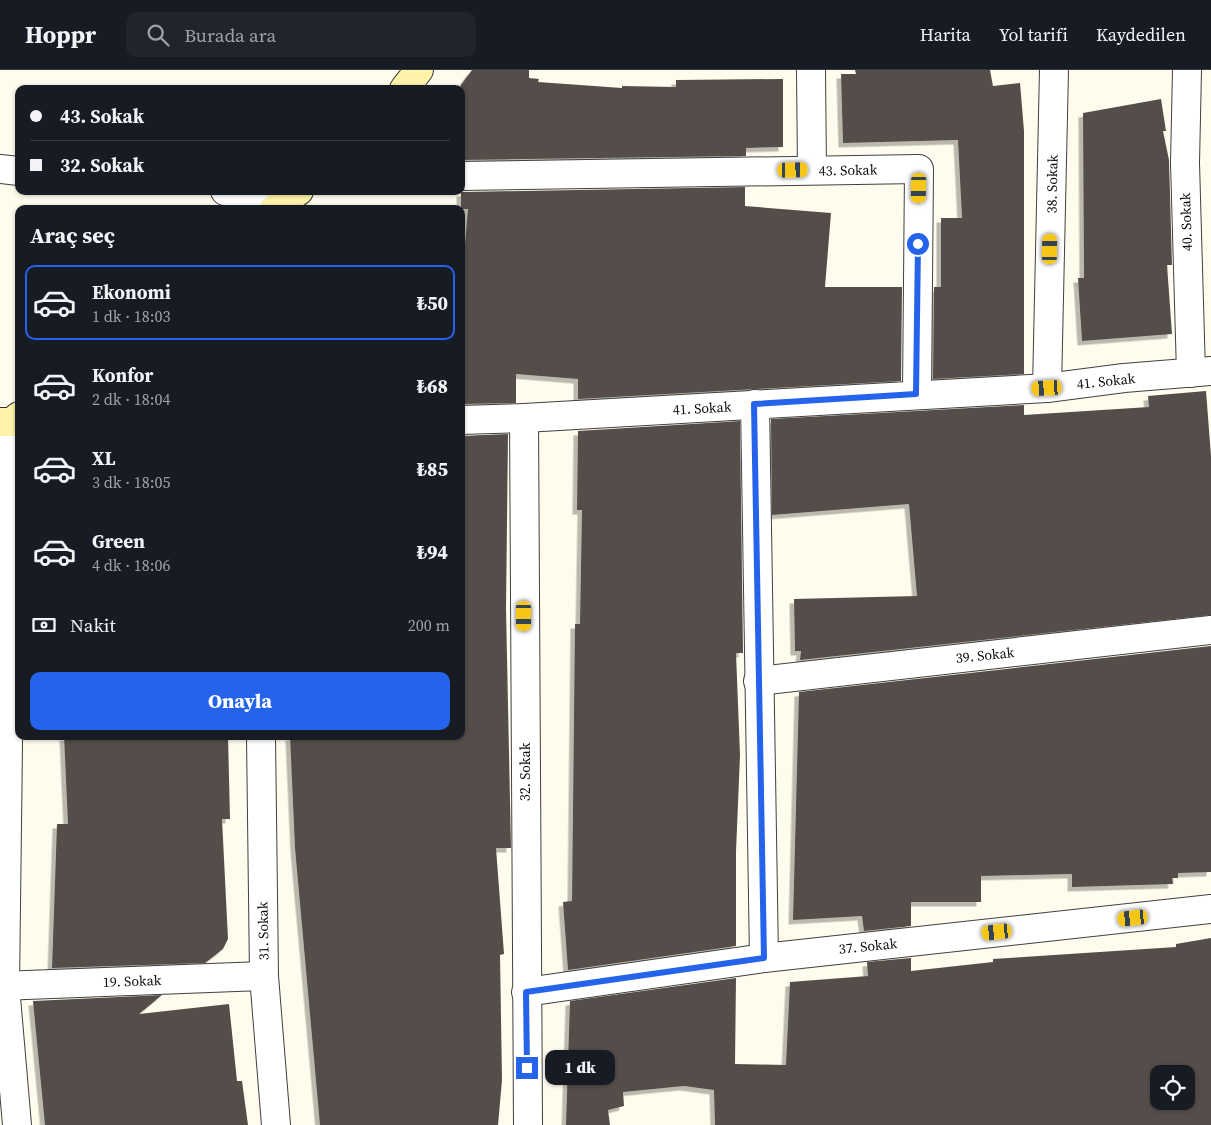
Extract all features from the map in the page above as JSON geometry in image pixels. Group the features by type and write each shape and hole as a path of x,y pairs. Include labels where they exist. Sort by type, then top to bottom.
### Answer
{"main road":[{"path":"407,85 419,70"}],"street":[{"path":"811,70 812,170"},
{"name":"38. Sokak","path":"1047,388 1054,70"},
{"name":"40. Sokak","path":"1187,70 1185,163 1201,372"},
{"path":"0,169 15,171"},
{"name":"43. Sokak","path":"465,176 919,169 916,394"},
{"path":"256,195 287,199"},
{"name":"41. Sokak","path":"465,420 1047,388 1124,378 1201,372"},
{"path":"754,404 764,958"},
{"name":"32. Sokak","path":"524,418 528,1125"},
{"path":"12,420 2,986 17,1125"},
{"name":"39. Sokak","path":"758,681 1211,630"},
{"name":"31. Sokak","path":"261,740 264,976 276,1125"},
{"name":"37. Sokak","path":"526,992 764,958 1211,909"},
{"name":"19. Sokak","path":"2,986 264,976"}],"building":[{"path":"472,70 529,70 529,78 539,79 538,82 622,88 622,86 676,87 676,80 783,79 783,147 746,148 746,156 465,160 465,85 461,85"},
{"path":"855,70 990,70 993,86 1020,83 1024,131 1024,374 933,379 934,287 941,287 941,218 962,218 958,140 843,143 841,74 856,74"},
{"path":"1161,99 1166,131 1163,131 1169,160 1172,265 1167,265 1172,334 1082,341 1078,278 1084,278 1083,113"},
{"path":"745,187 745,206 831,213 825,287 902,287 901,381 578,399 578,379 516,374 516,403 465,404 465,245 468,209 465,209 465,205 461,205 461,195 465,195 465,192"},
{"path":"1206,391 1211,456 1211,615 800,660 801,651 795,651 794,599 917,596 909,504 772,515 771,419 1024,405 1024,415 1149,407 1148,396"},
{"path":"740,421 743,653 736,653 740,755 736,852 736,946 568,970 563,902 572,901 575,624 580,624 582,510 577,510 578,431"},
{"path":"508,434 506,609 511,848 496,848 504,954 500,955 502,1080 498,1125 320,1125 295,848 290,740 465,740 465,436"},
{"path":"1211,646 1211,872 1178,873 1178,878 1172,878 1173,884 1072,887 1072,874 981,876 981,902 911,902 911,926 864,931 862,916 793,920 799,692"},
{"path":"64,740 228,740 230,819 222,819 228,939 223,949 205,963 52,968 57,824 68,824"},
{"path":"1211,938 1211,1125 715,1125 714,1090 684,1086 623,1092 624,1106 608,1110 610,1125 566,1125 570,1001 736,978 735,1064 786,1065 790,982 868,976 867,962 911,958 911,971 993,962 993,959 1176,947 1176,944"},
{"path":"162,995 139,1014 229,1004 237,1081 242,1081 248,1125 45,1125 33,1001"}],"route":[{"path":"527,1068 526,992 764,958 754,404 916,394 918,244"}]}
